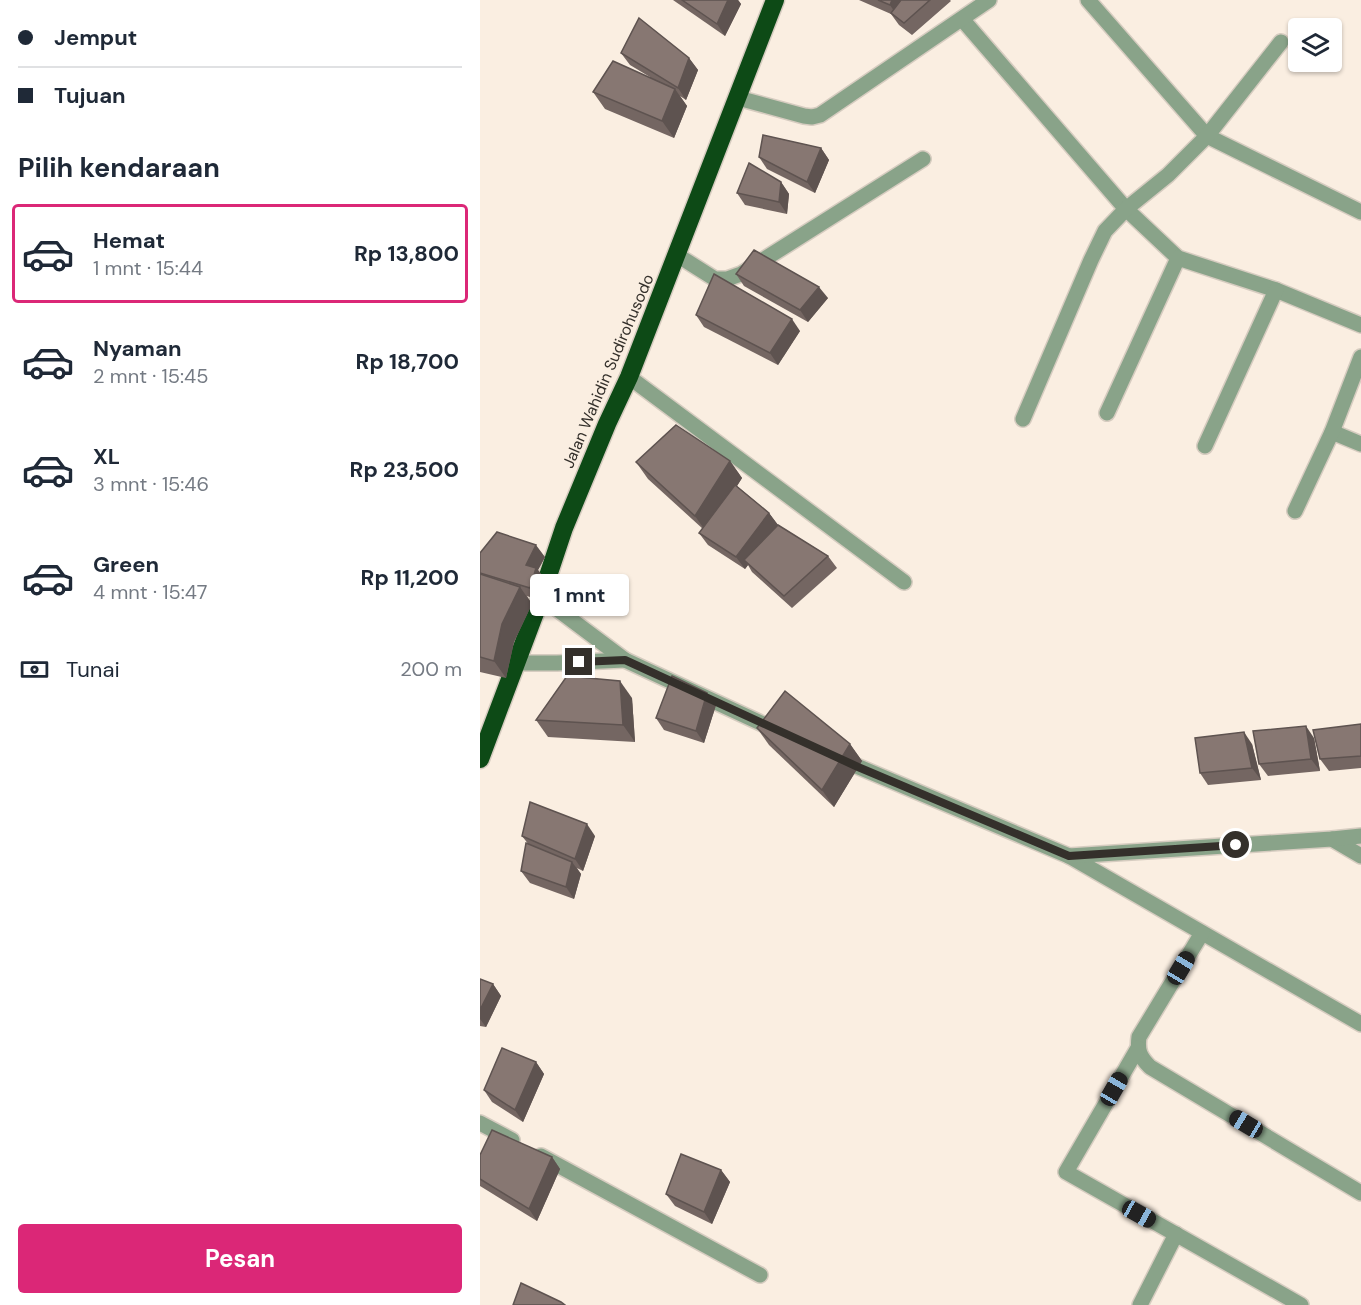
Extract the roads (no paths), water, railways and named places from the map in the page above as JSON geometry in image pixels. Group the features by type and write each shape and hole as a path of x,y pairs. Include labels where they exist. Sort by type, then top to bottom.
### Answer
{"highway":[{"name":"Jalan Wahidin Sudirohusodo","path":"480,759 541,597 564,528 629,377 775,0"}],"street":[{"path":"738,98 804,116 816,117 824,114 989,0"},
{"path":"1088,0 1207,136 1361,212"},
{"path":"962,19 1126,209 1178,258 1276,290 1361,325"},
{"path":"1023,419 1105,231 1126,209 1168,175 1207,136 1281,42"},
{"path":"677,255 715,279 727,279 741,274 923,159"},
{"path":"1107,413 1178,258"},
{"path":"1205,446 1276,290"},
{"path":"1295,511 1332,432 1361,357"},
{"path":"629,377 904,582"},
{"path":"1332,432 1361,444"},
{"path":"541,597 625,660 794,738"},
{"path":"516,663 625,660"},
{"path":"826,753 1069,856 1361,1024"},
{"path":"1069,856 1361,836"},
{"path":"1332,839 1361,856"},
{"path":"1202,933 1139,1037 1138,1048 1066,1172 1176,1234 1281,1300 1301,1305"},
{"path":"1138,1048 1142,1059 1150,1067 1361,1192"},
{"path":"480,1123 760,1275"},
{"path":"1140,1305 1176,1234"}]}
